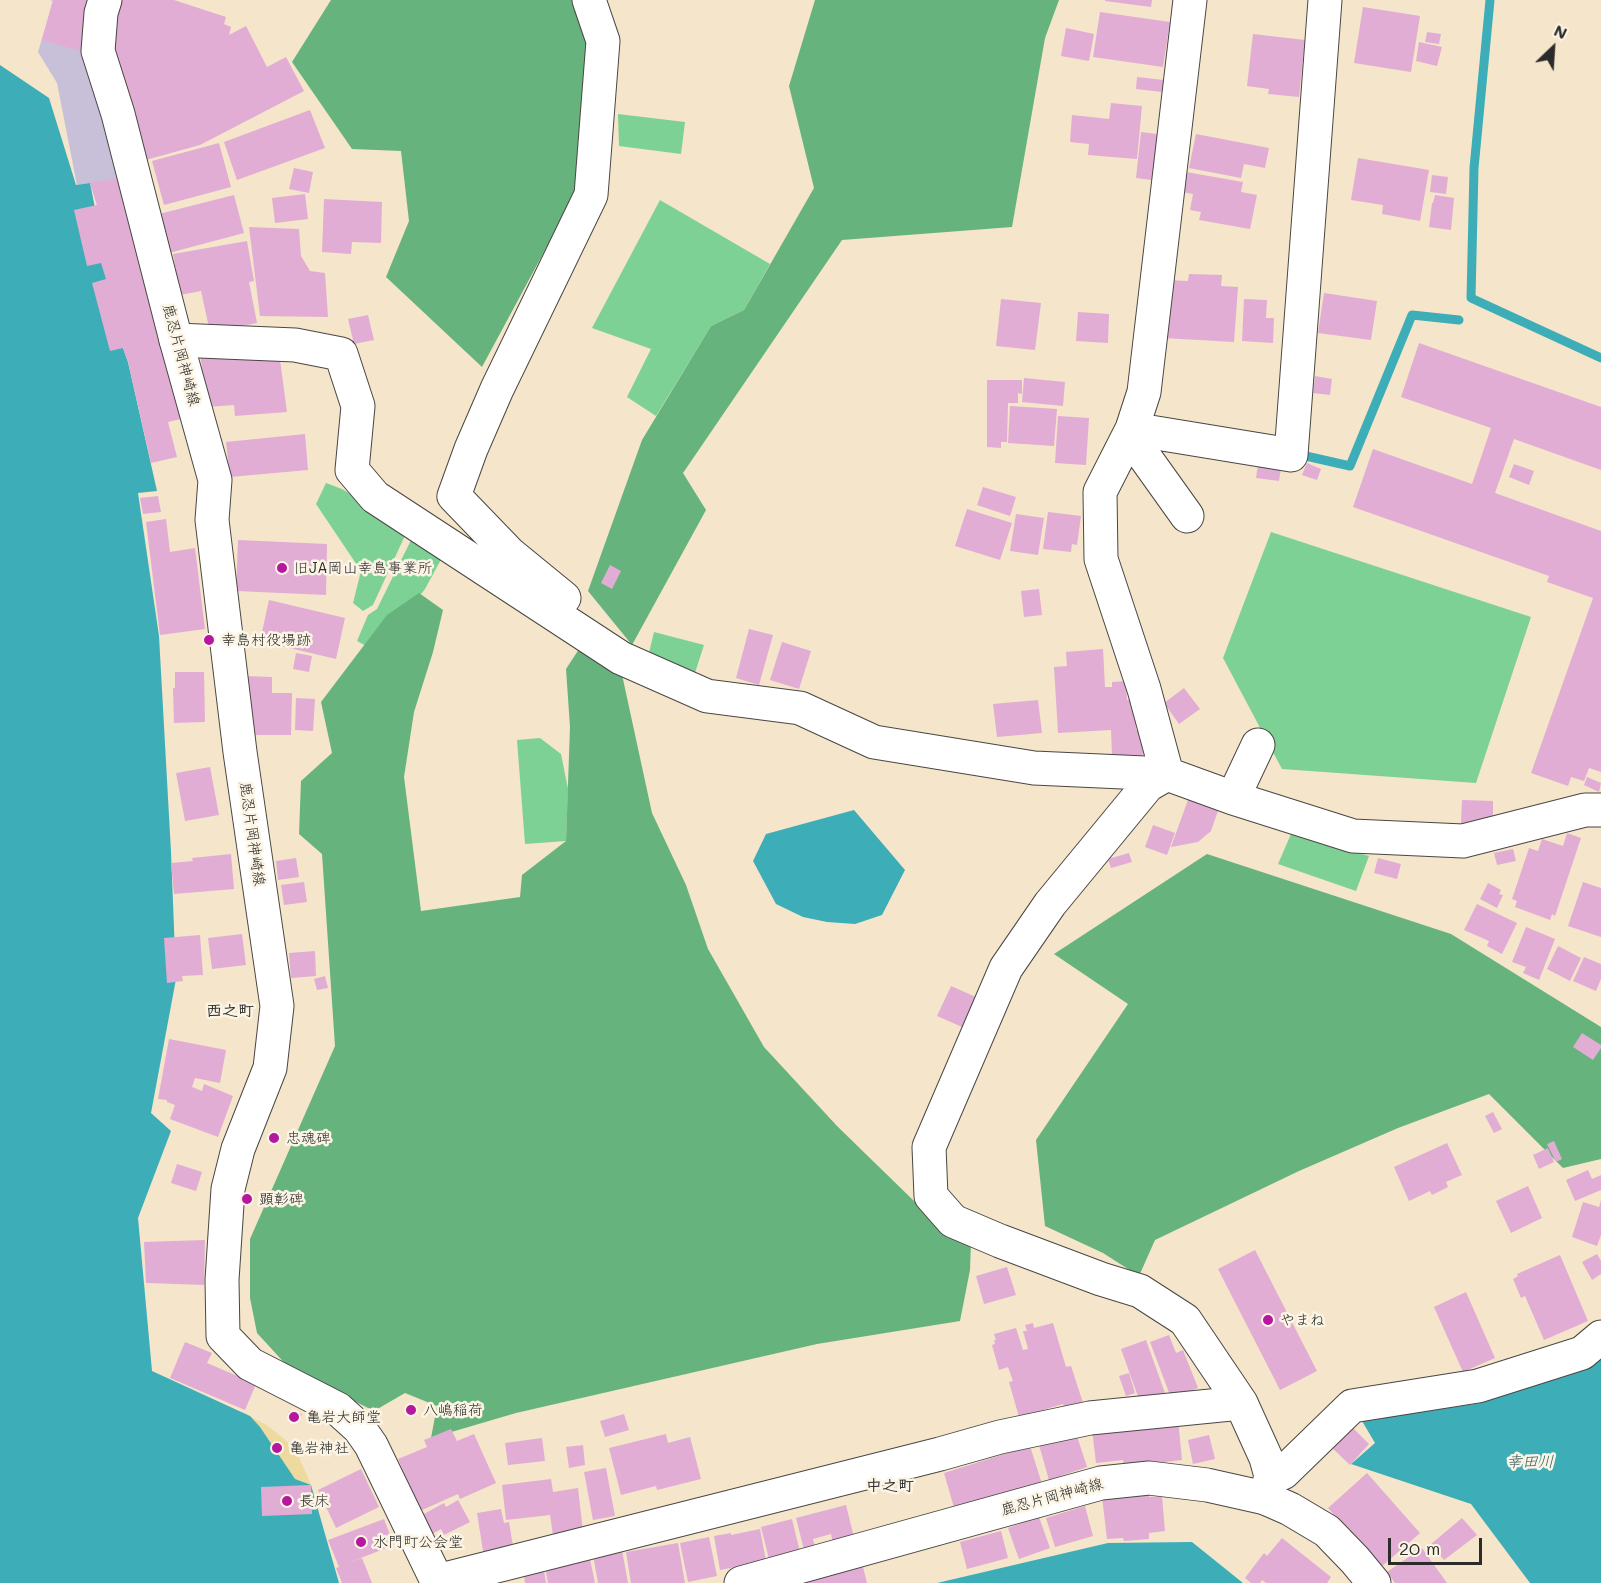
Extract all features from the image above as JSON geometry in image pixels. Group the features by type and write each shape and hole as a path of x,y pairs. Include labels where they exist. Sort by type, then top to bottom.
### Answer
{"street":[{"name":"鹿忍片岡神崎線","path":"105,0 101,12 98,51 215,480 212,520 240,752 277,1006 270,1068 237,1149 228,1189 222,1280 223,1336 250,1364 338,1408 359,1428 371,1445 438,1582"},
{"path":"588,0 603,41 591,195 497,390 471,449 454,496 509,553 571,604 621,658"},
{"path":"1167,774 1144,689 1101,559 1100,492 1132,429 1144,392 1190,0"},
{"path":"1132,429 1291,454 1326,0"},
{"path":"176,340 295,345 341,354 358,406 352,470 375,496 621,658 707,696 800,708 874,742 1034,768 1167,774 1233,798 1353,836 1463,841 1554,809 1601,810"},
{"path":"1132,429 1142,453 1187,516"},
{"path":"1233,798 1258,745"},
{"path":"1167,774 1148,785 1050,904 1006,969 928,1147 931,1196 953,1221 1000,1241 1140,1292 1185,1320 1241,1403 1266,1458 1268,1487"},
{"path":"1268,1487 1352,1406 1478,1386 1582,1353 1601,1337"},
{"path":"438,1582 1000,1437 1090,1418 1241,1403"},
{"name":"鹿忍片岡神崎線","path":"741,1583 1101,1483 1149,1478 1207,1485 1268,1487 1290,1509 1327,1531 1374,1583"}],"shaded area":[{"path":"50,0 97,0 127,176 97,205 90,183 77,185 57,83 38,52 53,1"}],"green space":[{"path":"331,0 578,0 588,44 580,185 482,367 386,277 409,221 401,151 352,149 292,62"},
{"path":"815,0 1059,0 1045,38 1012,227 842,240 683,473 706,510 632,645 588,591 642,440 711,326 744,310 814,188 789,86"},
{"path":"618,114 685,122 681,154 619,146"},
{"path":"660,200 770,264 744,310 711,326 656,416 627,397 651,349 592,328"},
{"path":"326,483 342,489 408,529 373,605 363,611 353,603 361,571 316,504"},
{"path":"1271,532 1531,617 1476,783 1282,769 1223,658"},
{"path":"414,534 444,554 425,589 404,616 383,655 357,641 368,615 377,609"},
{"path":"419,593 443,610 433,652 414,712 404,777 421,911 520,897 522,875 566,841 570,727 566,669 581,646 621,670 652,813 686,885 708,949 764,1047 837,1126 952,1238 971,1242 970,1270 960,1321 817,1344 516,1413 431,1438 437,1406 405,1393 374,1411 290,1369 257,1333 250,1298 250,1239 335,1046 322,854 299,834 301,781 332,753 321,702 387,615"},
{"path":"654,632 704,645 694,676 647,661"},
{"path":"540,738 561,754 568,789 566,841 525,844 517,740"},
{"path":"1291,834 1369,856 1356,891 1278,864"},
{"path":"1207,854 1451,934 1601,1027 1601,1159 1563,1168 1489,1094 1398,1128 1299,1171 1155,1240 1139,1276 1103,1253 1045,1226 1036,1140 1128,1004 1054,954"}],"sand":[{"path":"242,1412 268,1426 290,1444 299,1457 311,1485 324,1531"}],"water":[{"path":"0,65 49,98 76,185 90,183 123,348 157,491 138,493 159,636 176,979 151,1113 171,1131 138,1218 152,1371 250,1416 260,1427 295,1479 311,1485 339,1583 0,1583"},
{"path":"854,810 905,870 882,915 855,924 827,922 803,917 776,904 753,861 766,834"},
{"name":"幸田川","path":"1601,1351 1601,1583 1530,1583 1471,1504 1351,1464 1375,1443 1362,1421 1481,1403 1576,1372"},
{"path":"1192,1542 1243,1583 937,1583 1108,1543"}],"building":[{"path":"53,0 95,0 81,51 42,40"},
{"path":"116,0 174,0 226,17 224,24 231,27 229,35 246,26 267,67 286,57 304,91 200,145 142,161 107,46"},
{"path":"1105,0 1152,0 1151,7"},
{"path":"1363,7 1420,16 1411,72 1354,63"},
{"path":"1100,12 1170,22 1163,67 1093,57"},
{"path":"1066,28 1094,34 1089,61 1061,56"},
{"path":"1427,32 1441,34 1439,44 1425,42"},
{"path":"1253,34 1305,40 1299,97 1268,94 1269,89 1247,86"},
{"path":"1419,42 1442,47 1437,66 1416,61"},
{"path":"1137,77 1164,80 1162,92 1136,89"},
{"path":"1111,103 1142,106 1137,159 1088,155 1089,144 1070,142 1072,115 1109,119"},
{"path":"310,110 325,148 237,180 224,142"},
{"path":"1141,132 1164,135 1159,181 1136,178"},
{"path":"1196,134 1269,148 1265,168 1244,164 1241,178 1189,168"},
{"path":"219,143 231,187 164,205 152,161"},
{"path":"1358,158 1429,170 1420,221 1382,214 1383,205 1351,200"},
{"path":"294,168 313,172 309,193 289,189"},
{"path":"1186,172 1243,182 1241,192 1257,195 1250,229 1199,220 1201,212 1190,210 1193,194 1182,192"},
{"path":"1432,175 1448,177 1446,194 1430,192"},
{"path":"127,176 185,418 168,422 177,457 151,463 128,362 123,348 110,351 92,283 106,279 101,263 87,266 74,210 97,205 90,183"},
{"path":"305,194 308,219 275,223 272,198"},
{"path":"234,195 244,233 169,253 159,214"},
{"path":"1435,195 1454,198 1451,230 1429,227"},
{"path":"324,199 382,202 381,243 352,242 351,254 322,252"},
{"path":"249,227 299,229 301,256 310,271 325,273 328,317 260,316"},
{"path":"247,241 254,281 249,282 257,323 210,332 201,291 180,295 173,254"},
{"path":"1189,274 1222,275 1221,286 1238,287 1234,342 1163,338 1166,280 1188,281"},
{"path":"1324,293 1377,301 1371,340 1318,333"},
{"path":"1001,299 1041,303 1035,350 996,346"},
{"path":"1244,299 1267,300 1266,318 1274,318 1273,343 1242,341"},
{"path":"1078,312 1109,314 1108,343 1076,341"},
{"path":"368,315 374,340 354,344 348,319"},
{"path":"1419,343 1601,407 1601,470 1514,439 1495,493 1601,531 1601,772 1589,768 1584,781 1571,777 1568,786 1531,773 1593,598 1547,582 1549,576 1353,507 1373,449 1472,484 1491,428 1401,397"},
{"path":"279,352 287,412 235,416 234,405 207,407 200,353"},
{"path":"1315,376 1332,379 1330,395 1313,393"},
{"path":"1024,378 1065,382 1063,406 1022,402"},
{"path":"987,380 1022,380 1022,394 1018,393 1018,403 1008,403 1007,442 1001,442 1001,448 987,447"},
{"path":"1010,406 1057,409 1054,446 1008,443"},
{"path":"1058,416 1089,418 1086,465 1055,463"},
{"path":"305,434 308,470 230,477 226,442"},
{"path":"1307,463 1321,469 1317,480 1302,475"},
{"path":"1514,464 1534,471 1529,485 1509,477"},
{"path":"1258,465 1281,468 1279,481 1256,478"},
{"path":"983,487 1016,497 1010,516 977,505"},
{"path":"158,496 161,512 143,514 140,498"},
{"path":"967,509 1012,523 1000,560 955,546"},
{"path":"1048,512 1081,516 1077,545 1072,544 1071,552 1043,549"},
{"path":"1016,514 1044,518 1038,555 1010,551"},
{"path":"166,519 170,552 195,548 205,629 160,635 146,522"},
{"name":"旧JA岡山幸島事業所","path":"238,540 327,544 326,595 236,591"},
{"path":"610,565 621,571 612,589 601,583"},
{"path":"1039,589 1042,615 1024,617 1021,591"},
{"path":"269,600 345,618 336,659 260,641"},
{"path":"749,629 773,635 759,685 736,678"},
{"path":"782,642 811,651 799,689 770,680"},
{"path":"1103,649 1105,687 1112,687 1112,682 1126,681 1127,700 1131,700 1135,708 1136,730 1141,729 1143,755 1141,755 1141,761 1122,762 1121,755 1112,755 1111,730 1058,733 1054,667 1067,666 1066,652"},
{"path":"296,653 312,656 309,672 293,669"},
{"path":"175,672 204,672 205,722 174,723"},
{"path":"243,676 272,677 272,693 292,693 291,735 248,735"},
{"path":"1184,688 1200,709 1179,724 1164,703"},
{"path":"296,698 315,699 313,731 295,730"},
{"path":"1038,700 1042,733 997,737 993,704"},
{"path":"210,767 219,815 185,821 176,773"},
{"path":"1587,777 1601,783 1599,792 1584,785"},
{"path":"1189,797 1219,808 1211,831 1198,842 1171,847"},
{"path":"1462,800 1493,801 1493,824 1461,824"},
{"path":"1153,825 1175,833 1167,855 1145,847"},
{"path":"1567,833 1581,838 1555,916 1552,914 1550,920 1515,907 1517,901 1512,899 1529,848 1538,851 1542,839 1563,846"},
{"path":"1513,849 1516,861 1497,865 1494,853"},
{"path":"1129,853 1132,862 1111,868 1108,859"},
{"path":"231,854 234,889 174,894 171,863 193,861 192,858"},
{"path":"296,858 299,877 278,880 276,861"},
{"path":"1378,858 1401,864 1397,879 1374,873"},
{"path":"304,882 307,902 284,905 281,885"},
{"path":"1583,882 1601,888 1601,937 1568,926"},
{"path":"1488,883 1501,890 1499,894 1503,895 1497,908 1480,899"},
{"path":"1477,904 1517,923 1502,954 1487,946 1489,941 1464,930"},
{"path":"1526,927 1555,939 1539,980 1523,973 1526,967 1512,962"},
{"path":"242,934 246,965 212,969 208,938"},
{"path":"200,935 203,975 182,976 183,981 167,983 164,938"},
{"path":"1558,946 1581,958 1570,981 1547,969"},
{"path":"315,951 316,976 291,978 289,953"},
{"path":"1584,957 1601,964 1601,979 1596,991 1573,981"},
{"path":"325,976 328,988 317,990 314,979"},
{"path":"951,986 976,997 962,1027 937,1016"},
{"path":"1582,1033 1601,1045 1593,1060 1573,1047"},
{"path":"169,1039 226,1050 220,1083 195,1078 192,1087 202,1091 204,1084 233,1096 218,1137 170,1119 175,1105 167,1100 158,1099"},
{"path":"1493,1112 1502,1129 1494,1133 1485,1116"},
{"path":"1554,1141 1562,1159 1556,1162 1547,1144"},
{"path":"1447,1143 1462,1175 1446,1182 1448,1187 1432,1195 1430,1191 1409,1201 1394,1167"},
{"path":"1548,1148 1554,1162 1539,1169 1533,1155"},
{"path":"177,1164 202,1172 196,1191 171,1183"},
{"path":"1588,1170 1592,1179 1601,1175 1601,1190 1575,1201 1566,1180"},
{"path":"1528,1186 1542,1218 1511,1233 1496,1201"},
{"path":"1601,1200 1601,1235 1597,1246 1572,1237 1583,1202 1599,1207"},
{"path":"205,1240 204,1285 146,1283 144,1242"},
{"name":"やまね","path":"1255,1250 1317,1371 1280,1390 1218,1269"},
{"path":"1597,1254 1601,1261 1601,1274 1592,1280 1582,1262"},
{"path":"1560,1255 1588,1321 1544,1340 1525,1296 1521,1298 1513,1279 1518,1276 1517,1274"},
{"path":"1007,1267 1016,1295 984,1304 976,1276"},
{"path":"1466,1292 1495,1358 1463,1372 1434,1307"},
{"path":"1033,1323 1034,1328 1053,1323 1066,1367 1071,1366 1085,1409 1066,1415 1063,1404 1019,1417 1009,1382 1013,1381 1008,1367 999,1370 992,1345 996,1340 994,1334 1016,1328 1023,1350 1028,1349 1023,1331 1027,1331 1025,1325"},
{"path":"1169,1335 1176,1353 1183,1350 1198,1388 1171,1398 1150,1342"},
{"path":"1146,1340 1165,1393 1140,1402 1121,1349"},
{"path":"185,1342 212,1353 207,1363 256,1384 245,1410 170,1378"},
{"path":"1129,1373 1135,1393 1126,1396 1119,1376"},
{"name":"亀岩大師堂","path":"292,1410 302,1414 298,1423 287,1416"},
{"path":"624,1414 629,1430 605,1437 600,1421"},
{"path":"1178,1419 1182,1460 1124,1467 1123,1460 1096,1463 1092,1429"},
{"path":"1350,1425 1369,1444 1350,1465 1330,1446"},
{"path":"451,1429 457,1441 474,1434 496,1483 460,1499 458,1494 420,1511 398,1459 427,1447 424,1440"},
{"path":"1076,1433 1087,1467 1049,1480 1039,1445"},
{"path":"666,1434 668,1443 690,1437 701,1479 657,1490 656,1486 621,1495 609,1448"},
{"path":"1209,1435 1215,1459 1193,1464 1188,1440"},
{"path":"542,1438 545,1461 508,1465 505,1443"},
{"path":"583,1445 585,1465 569,1468 566,1447"},
{"path":"1030,1446 1042,1484 955,1511 944,1473"},
{"path":"606,1468 615,1516 593,1520 584,1472"},
{"path":"361,1469 379,1507 336,1528 318,1490"},
{"path":"1367,1473 1420,1533 1380,1568 1328,1508"},
{"path":"551,1479 553,1492 578,1488 583,1532 553,1535 550,1515 506,1520 502,1485"},
{"name":"長床","path":"311,1485 312,1514 262,1516 261,1487"},
{"path":"1149,1492 1149,1497 1162,1496 1165,1531 1149,1533 1149,1539 1124,1541 1123,1538 1107,1539 1102,1497"},
{"path":"458,1500 470,1522 444,1535 441,1529 432,1534 422,1515 444,1503 446,1507"},
{"path":"846,1505 854,1537 833,1543 831,1534 813,1539 815,1547 804,1550 796,1518"},
{"path":"1085,1506 1093,1536 1055,1547 1046,1518"},
{"path":"501,1509 504,1523 509,1522 514,1552 484,1557 477,1513"},
{"path":"1039,1517 1050,1548 1019,1559 1008,1528"},
{"path":"1462,1518 1477,1535 1444,1560 1431,1544"},
{"name":"水門町公会堂","path":"384,1519 394,1545 348,1563 362,1558 372,1583 342,1583 336,1568 339,1567 328,1540"},
{"path":"792,1519 800,1552 769,1559 761,1527"},
{"path":"760,1529 766,1561 720,1570 714,1536"},
{"path":"1001,1531 1008,1558 967,1569 960,1542"},
{"path":"709,1537 717,1576 688,1582 680,1543"},
{"path":"1282,1538 1331,1577 1327,1583 1266,1583 1262,1580 1260,1583 1251,1583 1245,1578 1264,1553 1267,1556"},
{"path":"678,1543 685,1583 631,1583 626,1552"},
{"path":"1422,1548 1447,1583 1395,1583 1387,1572"},
{"path":"622,1550 628,1583 598,1583 593,1555"},
{"path":"590,1559 595,1583 548,1583 545,1567"},
{"path":"543,1565 546,1583 525,1583 523,1568"},
{"path":"863,1567 867,1583 803,1583 803,1582"}],"waterway":[{"path":"1490,0 1474,168 1471,298 1601,358"},
{"path":"1297,454 1350,466 1412,315 1459,320"}],"place":[{"name":"旧JA岡山幸島事業所","path":"282,568"},
{"name":"幸島村役場跡","path":"209,640"},
{"name":"忠魂碑","path":"274,1138"},
{"name":"顕彰碑","path":"247,1199"},
{"name":"やまね","path":"1268,1320"},
{"name":"八嶋稲荷","path":"411,1410"},
{"name":"亀岩大師堂","path":"294,1417"},
{"name":"亀岩神社","path":"277,1448"},
{"name":"長床","path":"287,1501"},
{"name":"水門町公会堂","path":"361,1542"}],"district":[{"name":"西之町","path":"230,1011"},
{"name":"中之町","path":"890,1486"}]}
